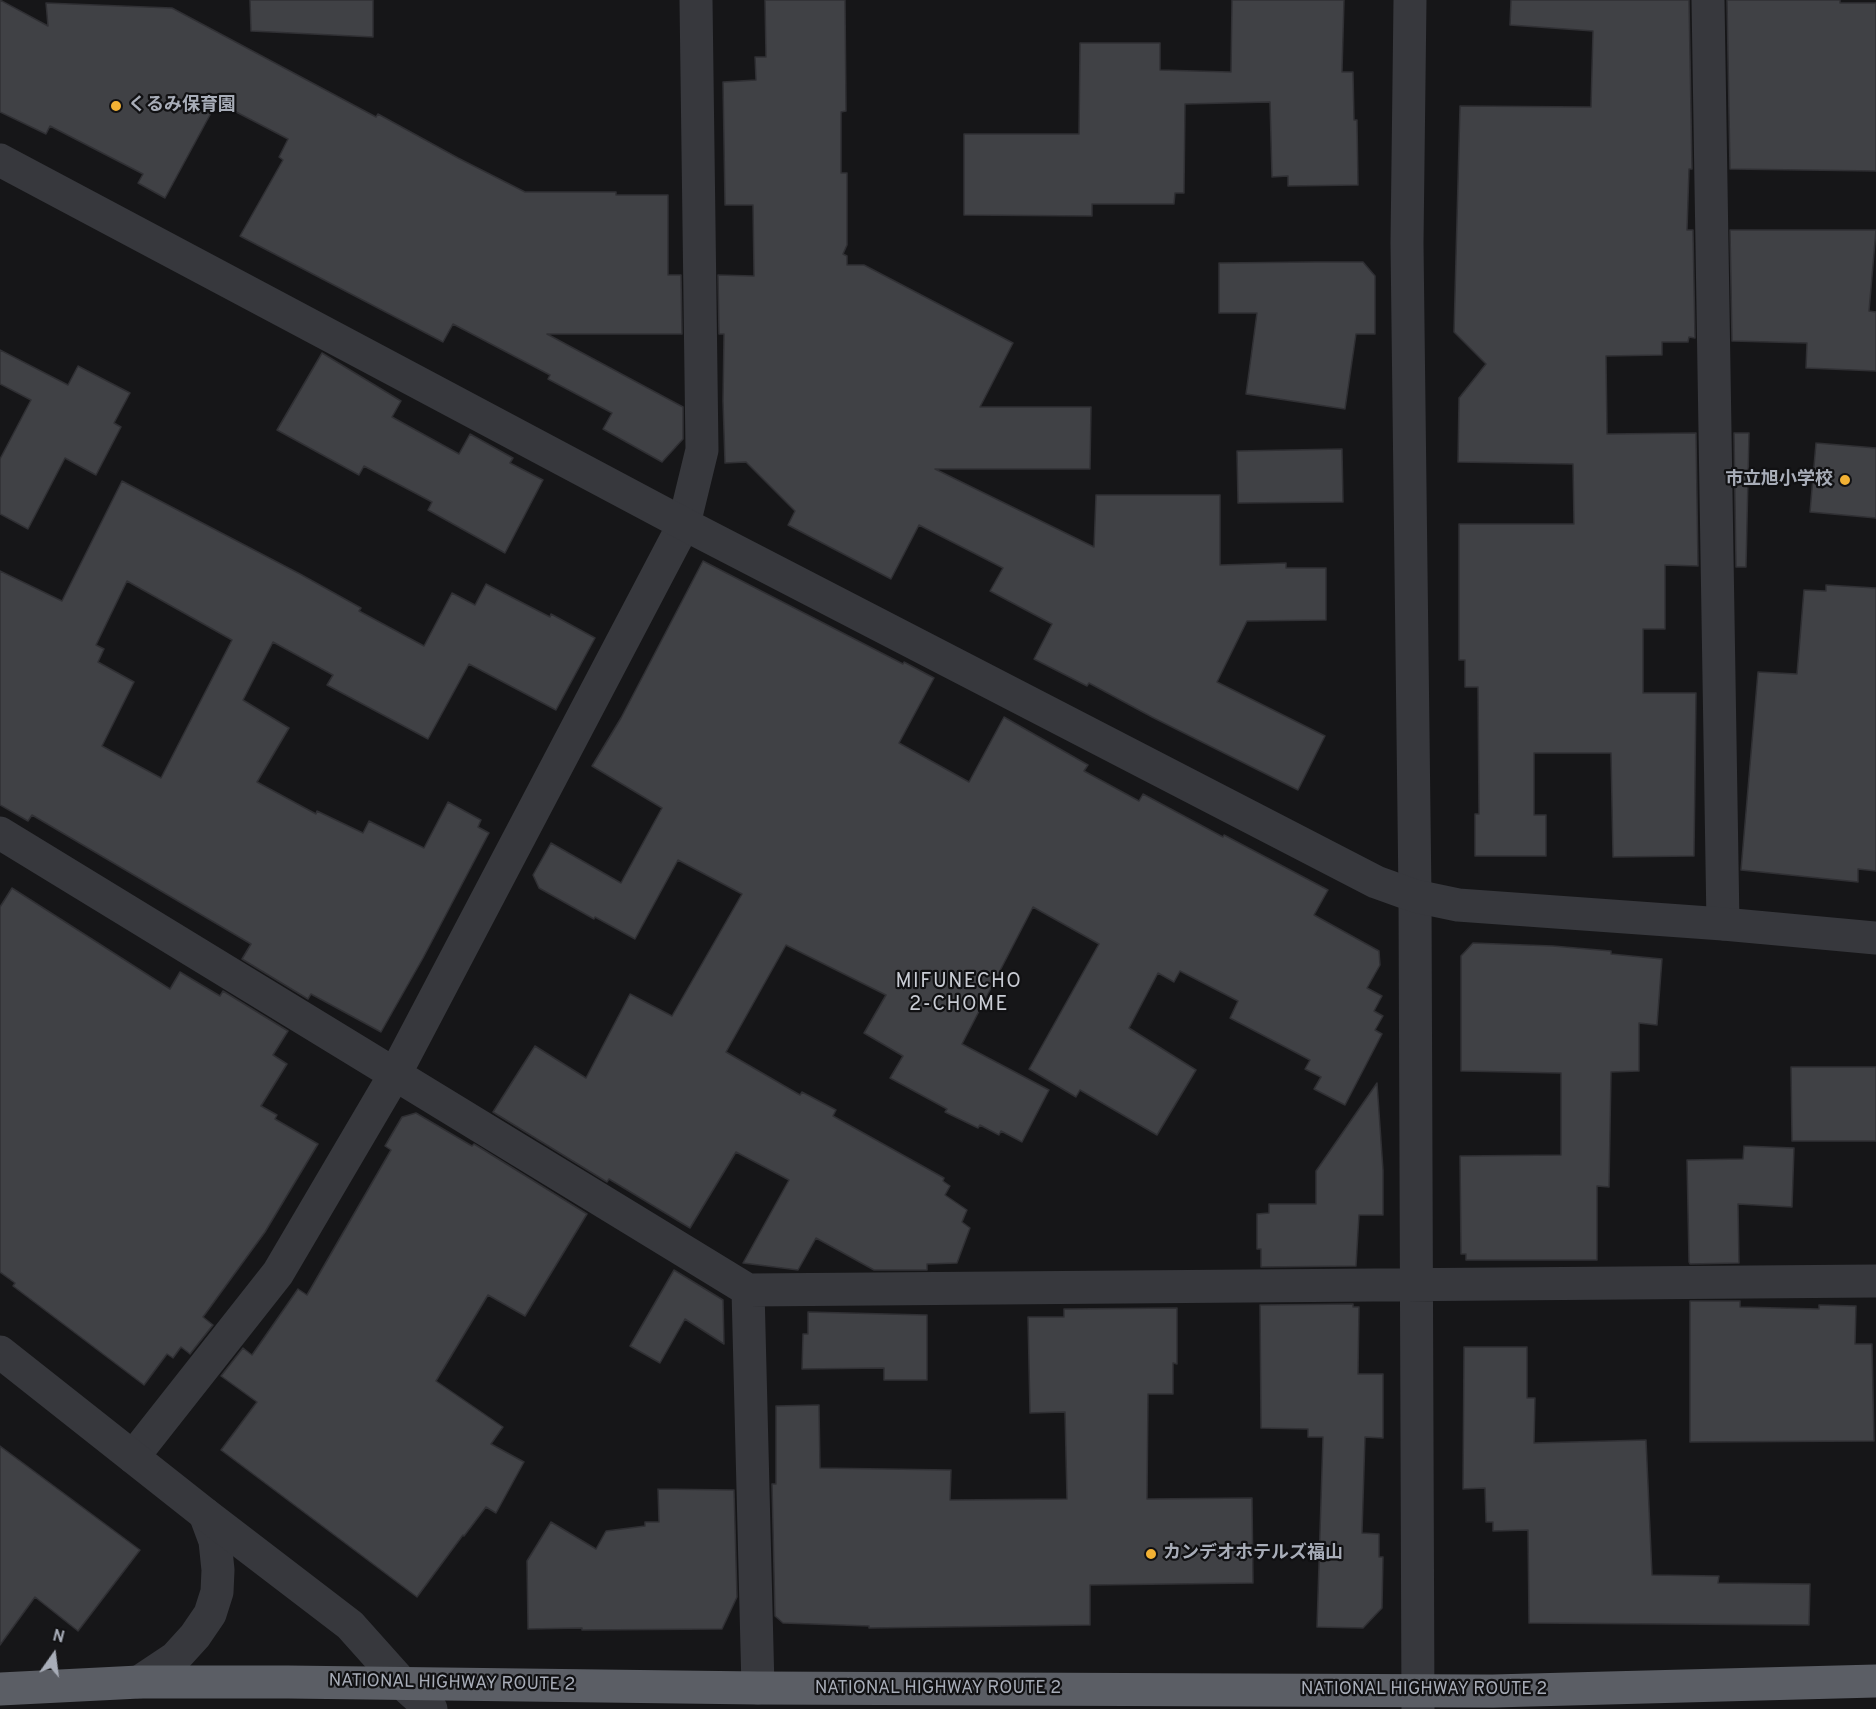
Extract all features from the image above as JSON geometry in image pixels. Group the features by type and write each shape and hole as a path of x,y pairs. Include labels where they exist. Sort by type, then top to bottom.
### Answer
{"highway":[{"name":"NATIONAL HIGHWAY ROUTE 2","path":"0,1689 139,1682 401,1682 1419,1699 1492,1691 1876,1681"}],"street":[{"path":"132,1457 278,1273 395,1074 684,524 702,450 696,0"},
{"path":"1410,0 1407,243 1415,896 1419,1699"},
{"path":"1708,0 1723,924"},
{"path":"0,160 684,524 1376,882 1415,896 1458,905 1723,924 1876,938"},
{"path":"0,833 748,1290 1876,1281"},
{"path":"748,1290 758,1688"},
{"path":"0,1352 350,1625 401,1682 431,1709"},
{"path":"139,1682 175,1658 195,1636 210,1614 217,1592 218,1570 215,1541 205,1514"}],"building":[{"path":"0,0 48,26 46,3 172,8 376,117 378,114 525,192 616,192 616,195 668,195 668,275 681,275 682,334 547,334 683,407 683,439 662,462 603,429 612,413 548,379 550,375 453,324 443,342 240,236 283,160 279,157 288,139 217,102 165,198 138,183 143,174 50,126 46,134 0,112"},
{"path":"250,0 373,0 373,37 251,31"},
{"path":"765,0 845,0 846,111 841,112 841,173 847,173 847,245 843,254 847,256 847,265 864,265 1013,343 980,407 1091,407 1090,469 935,469 1094,547 1096,495 1220,495 1220,565 1286,563 1286,568 1326,568 1326,620 1247,621 1217,682 1325,736 1298,790 1089,683 1087,686 1034,659 1052,624 990,591 1003,568 919,525 891,579 788,525 795,511 746,462 725,463 724,334 719,334 718,275 754,276 753,205 725,205 723,82 756,80 755,57 766,57"},
{"path":"1232,0 1344,0 1342,72 1353,72 1354,120 1357,120 1358,185 1288,186 1288,176 1272,177 1270,102 1185,104 1184,193 1175,193 1174,204 1092,204 1092,216 964,215 964,134 1079,134 1080,43 1160,43 1160,70 1231,72"},
{"path":"1511,0 1689,0 1692,169 1689,169 1687,230 1693,230 1695,338 1689,337 1688,342 1662,342 1662,355 1606,356 1607,434 1696,433 1698,566 1665,565 1665,629 1643,629 1643,693 1696,693 1694,856 1613,857 1611,753 1534,753 1534,815 1546,815 1546,856 1475,856 1475,814 1479,814 1478,687 1465,687 1465,660 1459,660 1459,524 1574,524 1573,464 1458,462 1459,398 1486,364 1454,332 1460,106 1591,107 1593,31 1510,25"},
{"path":"1727,0 1840,0 1840,3 1876,3 1876,171 1730,169"},
{"path":"1730,230 1876,230 1869,311 1876,312 1876,371 1806,368 1807,343 1732,341"},
{"path":"1363,262 1375,276 1375,334 1356,334 1345,409 1246,394 1257,313 1219,313 1219,263"},
{"path":"0,350 68,385 78,366 130,393 114,423 121,427 96,475 65,458 28,529 0,514 0,459 31,400 0,384"},
{"path":"322,353 401,401 392,417 459,454 470,434 513,458 510,463 543,480 505,553 428,510 432,502 364,466 359,475 277,430"},
{"path":"1734,433 1749,433 1746,567 1736,567"},
{"name":"市立旭小学校","path":"1816,443 1876,448 1876,518 1810,512"},
{"path":"1342,449 1343,502 1238,503 1237,451"},
{"path":"122,481 300,574 361,608 359,611 424,646 452,593 475,605 486,584 550,617 551,614 595,638 556,710 469,664 428,739 327,685 333,675 273,642 243,700 289,728 257,782 316,814 317,811 363,833 369,821 424,848 448,802 481,820 478,827 489,833 381,1032 311,994 308,999 242,959 251,944 32,815 28,821 0,805 0,571 62,601","holes":["127,581 232,640 161,778 102,746 134,682 98,662 104,649 96,645"]},
{"path":"703,561 934,678 899,743 969,782 1004,717 1088,765 1084,771 1139,801 1143,794 1328,890 1314,915 1379,951 1380,965 1367,988 1382,996 1374,1011 1383,1016 1375,1030 1382,1034 1345,1105 1314,1089 1321,1077 1305,1069 1310,1060 1230,1018 1238,1001 1180,971 1174,982 1158,973 1129,1028 1196,1070 1157,1135 1080,1090 1076,1097 1029,1069 1099,944 1033,907 962,1044 1049,1090 1022,1142 1001,1131 999,1135 980,1125 978,1128 945,1112 947,1109 890,1078 903,1056 864,1033 886,995 786,945 726,1052 800,1095 802,1092 836,1110 833,1116 944,1178 943,1181 950,1186 945,1195 967,1210 962,1222 970,1228 957,1263 927,1264 927,1270 874,1270 816,1238 798,1270 743,1263 789,1180 736,1152 690,1228 609,1179 607,1182 493,1112 535,1046 586,1078 630,994 672,1016 742,894 678,860 635,939 539,888 533,875 551,843 621,883 662,808 592,766 621,718"},
{"path":"1826,585 1876,588 1876,871 1858,869 1858,882 1741,870 1758,672 1797,674 1804,590 1826,591"},
{"path":"12,888 170,989 180,972 220,996 223,991 288,1031 273,1055 287,1064 261,1106 277,1115 275,1119 318,1144 265,1232 203,1317 213,1325 190,1354 181,1347 173,1358 167,1354 144,1385 13,1286 15,1283 0,1272 0,907"},
{"path":"1473,943 1553,946 1611,951 1611,954 1662,959 1657,1025 1639,1023 1639,1071 1611,1072 1609,1187 1597,1186 1597,1260 1466,1260 1466,1254 1461,1254 1460,1156 1561,1155 1561,1073 1461,1071 1461,956"},
{"path":"1791,1067 1876,1067 1876,1141 1792,1141"},
{"path":"1377,1083 1383,1170 1383,1215 1359,1215 1356,1266 1261,1267 1261,1249 1257,1249 1257,1214 1269,1213 1269,1204 1316,1204 1316,1171"},
{"path":"416,1113 472,1146 474,1144 587,1214 525,1316 488,1295 436,1381 503,1427 491,1444 524,1462 496,1513 486,1507 417,1597 221,1450 257,1402 221,1376 243,1348 252,1355 298,1289 307,1295 391,1150 385,1146 402,1117"},
{"path":"1744,1146 1794,1148 1792,1207 1738,1204 1739,1263 1690,1264 1687,1160 1743,1159"},
{"path":"674,1270 723,1300 724,1344 685,1319 660,1363 630,1346"},
{"path":"1690,1301 1740,1301 1740,1307 1819,1309 1819,1305 1856,1306 1855,1344 1872,1344 1874,1441 1690,1442"},
{"path":"1353,1304 1353,1307 1359,1307 1358,1374 1383,1374 1383,1438 1365,1437 1362,1533 1379,1534 1379,1557 1383,1557 1382,1608 1363,1628 1317,1627 1323,1437 1308,1437 1308,1429 1261,1428 1260,1305"},
{"path":"1177,1308 1177,1364 1173,1363 1173,1394 1148,1394 1147,1499 1252,1498 1253,1583 1090,1585 1090,1625 869,1628 869,1626 783,1623 775,1616 772,1484 776,1484 776,1406 819,1405 820,1468 951,1470 950,1500 1067,1499 1065,1412 1030,1413 1028,1317 1064,1317 1064,1309"},
{"path":"808,1312 927,1315 927,1380 884,1380 884,1368 802,1369 803,1334 808,1334"},
{"path":"1464,1347 1527,1347 1527,1398 1535,1398 1534,1443 1646,1440 1652,1575 1719,1576 1718,1583 1810,1584 1809,1625 1529,1623 1528,1530 1493,1531 1493,1522 1486,1522 1485,1488 1463,1489"},
{"path":"0,1446 140,1550 78,1631 35,1597 0,1645"},
{"path":"658,1489 734,1490 737,1597 722,1629 528,1629 527,1561 551,1522 596,1549 606,1531 645,1526 645,1522 659,1522"}],"place":[{"name":"くるみ保育園","path":"116,106"},
{"name":"市立旭小学校","path":"1845,480"},
{"name":"カンデオホテルズ福山","path":"1151,1554"}],"district":[{"name":"MIFUNECHO 2-CHOME","path":"959,994"}]}
